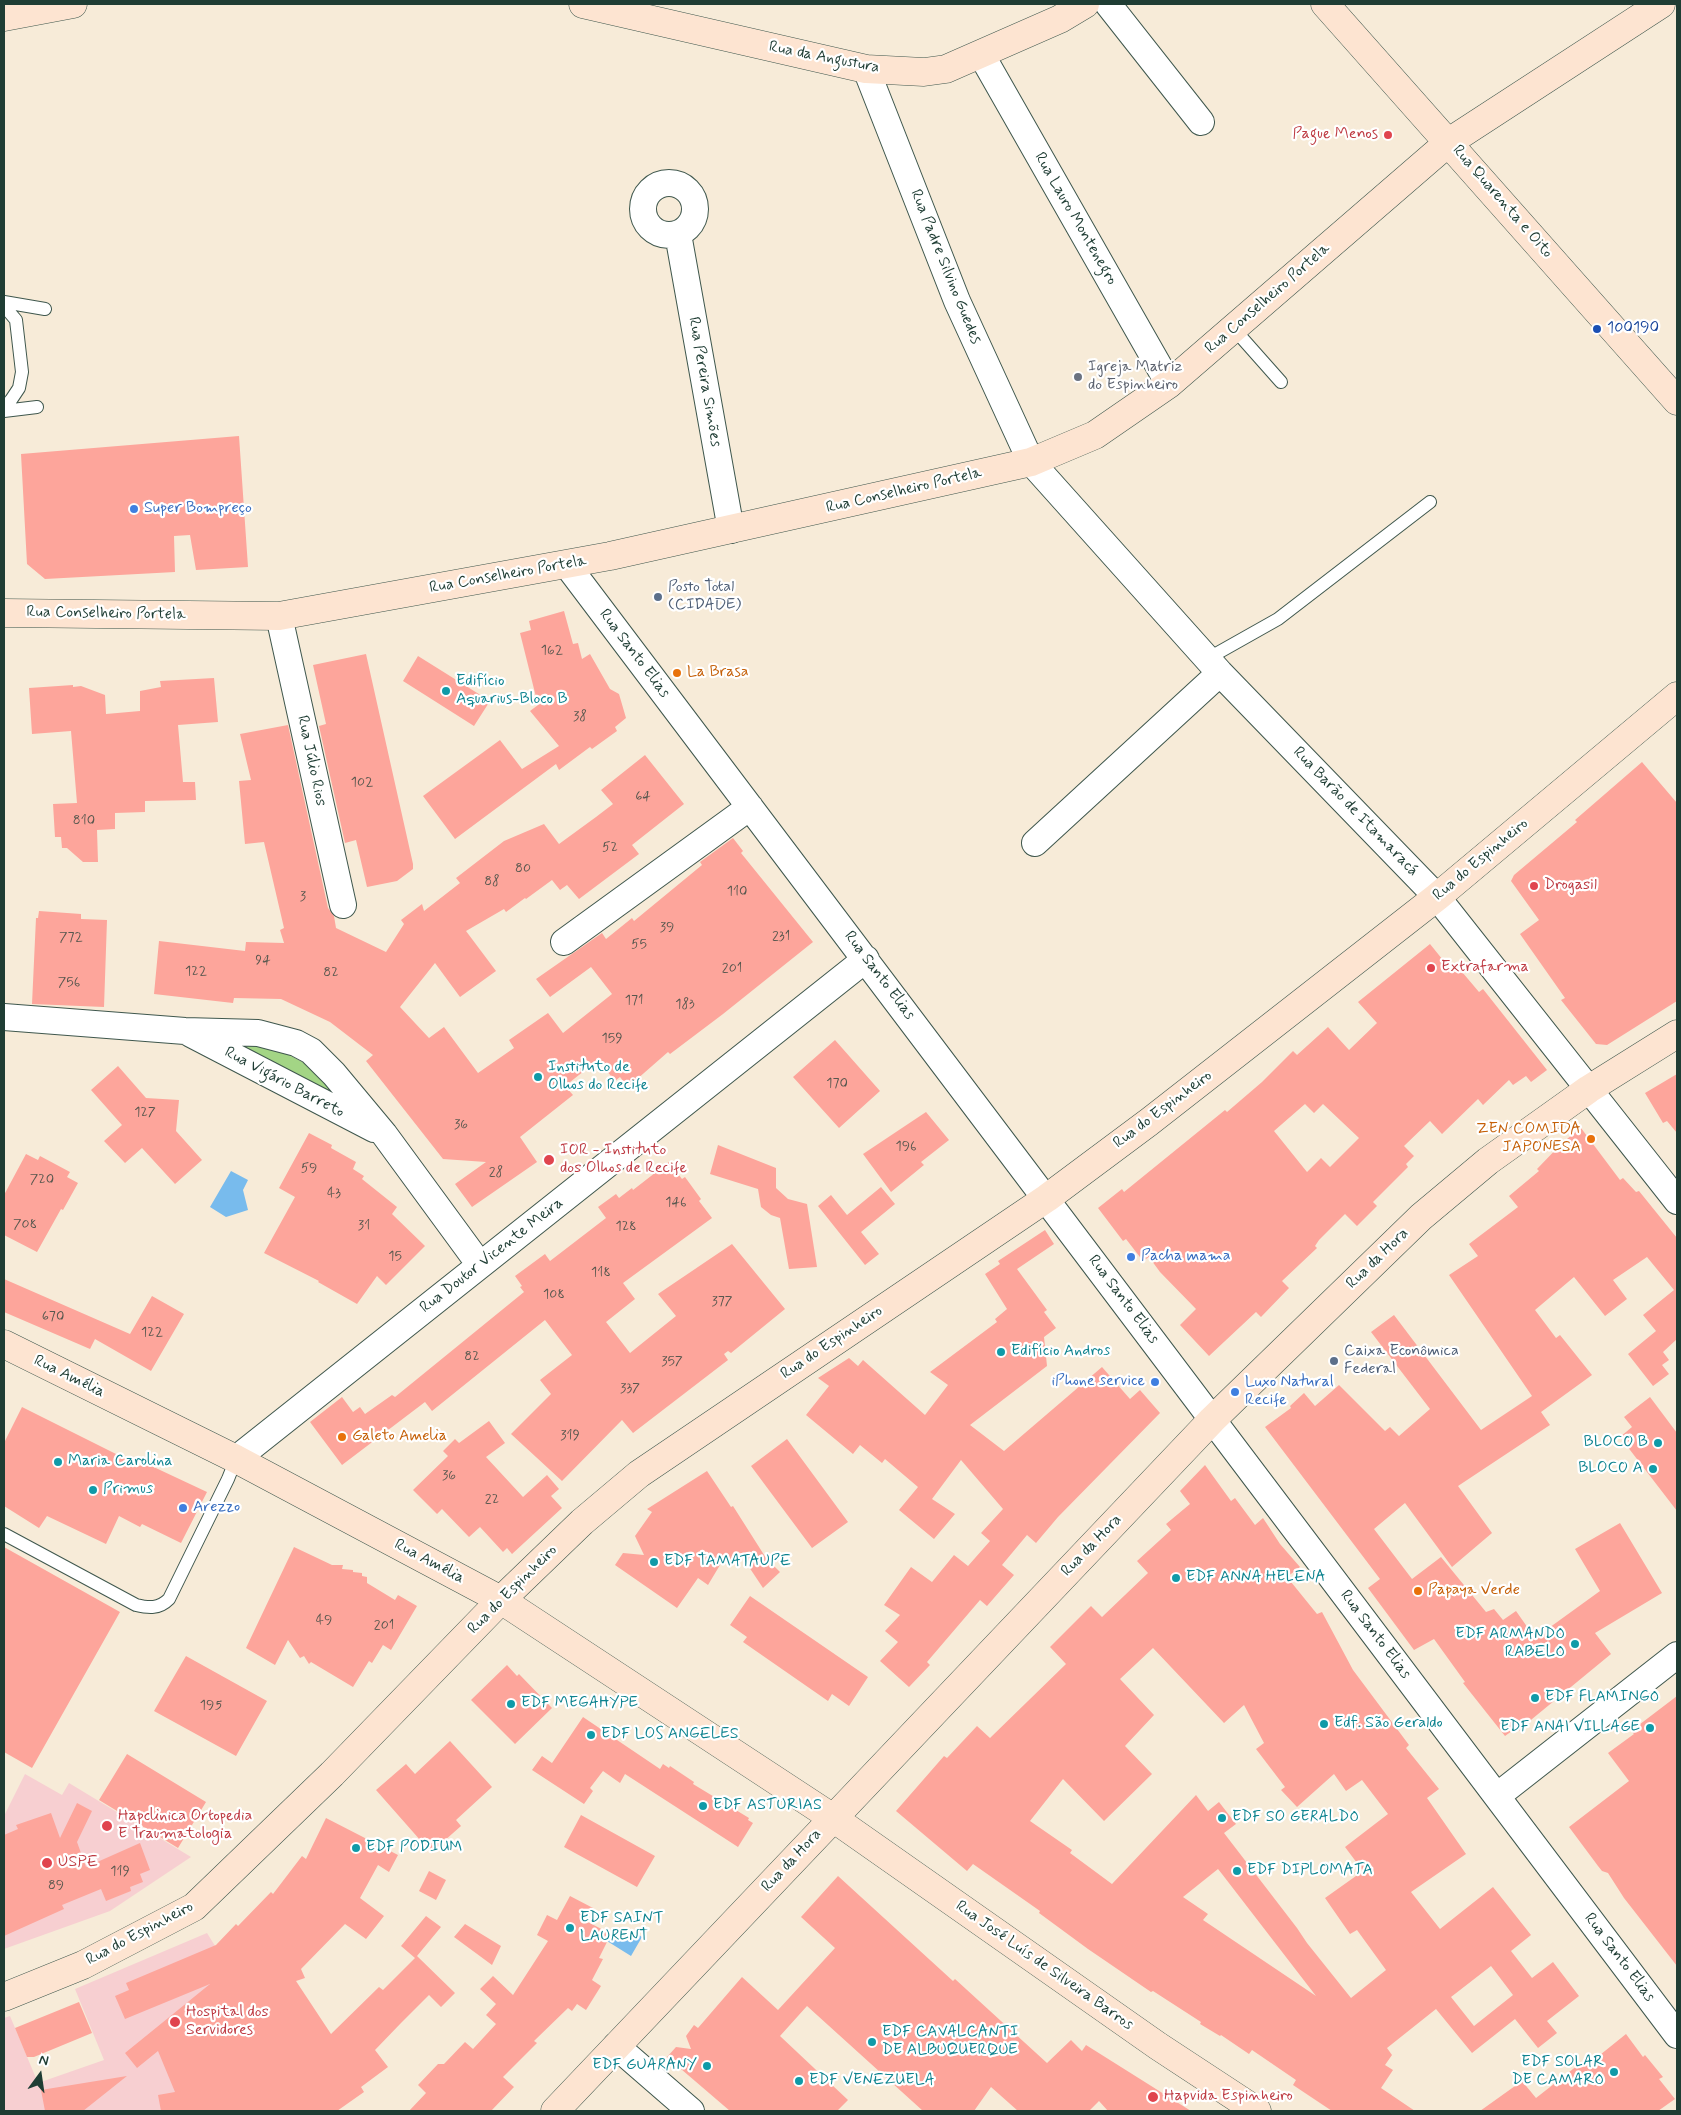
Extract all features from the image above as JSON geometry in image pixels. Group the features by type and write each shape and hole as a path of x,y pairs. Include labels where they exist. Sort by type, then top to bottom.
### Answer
{"street":[{"path":"4,17 73,4"},
{"name":"Rua da Angustura","path":"583,4 866,69 924,72 946,69 980,54 1055,11 1085,4"},
{"path":"1108,4 1201,122"},
{"name":"Rua Quarenta e Oito","path":"1325,4 1677,401"},
{"name":"Rua Conselheiro Portela","path":"4,613 279,616 567,565 1031,462 1096,435 1169,384 1449,142 1661,4"},
{"name":"Rua Lauro Montenegro","path":"980,54 1169,384"},
{"name":"Rua Padre Silvino Guedes","path":"866,69 957,301 1031,462"},
{"name":"Rua Pereira Simões","path":"678,234 731,530"},
{"name":"Rua Barão de Itamaracá","path":"1031,462 1213,666 1437,897 1677,1201"},
{"name":"Rua Santo Elias","path":"567,565 1677,2035"},
{"name":"Rua Júlio Rios","path":"279,616 343,905"},
{"path":"1035,843 1213,666"},
{"name":"Rua do Espinheiro","path":"4,1997 83,1965 194,1907 332,1774 501,1600 582,1522 639,1474 1046,1198 1149,1122 1437,897 1677,696"},
{"path":"564,942 750,807"},
{"name":"Rua Doutor Vicente Meira","path":"236,1459 866,959"},
{"name":"Rua Vigário Barreto","path":"4,1017 185,1031 258,1033 296,1043 310,1051 334,1074 384,1134 480,1265"},
{"name":"Rua Vigário Barreto","path":"185,1031 384,1134"},
{"name":"Rua da Hora","path":"554,2111 1212,1420 1421,1217 1488,1161 1589,1089 1677,1034"},
{"name":"Rua Amélia","path":"4,1344 236,1459 501,1600 833,1818"},
{"path":"1497,1796 1677,1655"},
{"name":"Rua José Luís de Silveira Barros","path":"833,1818 1158,2046 1257,2111"},
{"path":"616,2046 692,2111"}],"lane":[{"path":"4,304 45,309"},
{"path":"4,304 16,320 22,372 19,388 4,409"},
{"path":"1234,329 1281,382"},
{"path":"4,409 38,407"},
{"path":"1213,666 1278,619 1430,502"},
{"path":"4,1534 136,1605 146,1608 157,1607 169,1599 236,1459"}],"shaded area":[{"name":"USPE","path":"25,1774 62,1795 69,1783 191,1857 110,1911 4,1949 4,1816"},
{"name":"Hospital dos Servidores","path":"207,1933 310,2099 310,2111 4,2111 4,2018 10,2016 38,2083 104,2060 75,1989"}],"green space":[{"path":"192,1037 259,1039 325,1074 375,1128"}],"water":[{"path":"231,1171 248,1180 243,1190 248,1210 226,1217 210,1207"},
{"path":"614,1929 626,1935 630,1929 642,1937 631,1956 607,1941"}],"building":[{"name":"Super Bompreço","path":"239,436 248,567 196,570 190,535 174,536 175,572 45,579 27,564 21,454"},
{"path":"564,611 573,644 578,643 582,659 590,654 610,689 619,694 626,718 615,727 617,731 592,749 590,747 559,770 556,764 455,839 423,796 500,740 522,769 559,746 530,711 538,705 520,633 531,630 529,621"},
{"path":"366,654 413,864 413,869 397,881 367,887 356,840 345,843 319,726 326,724 313,665"},
{"name":"Edifício Aquarius-Bloco B","path":"418,656 490,701 474,726 403,681"},
{"path":"214,678 218,722 178,725 183,782 195,782 196,800 145,801 145,812 115,813 115,829 97,830 98,862 83,862 67,848 62,848 61,837 55,837 53,804 77,803 71,731 32,734 29,688 81,686 105,695 106,714 140,711 140,691 161,687 160,681"},
{"path":"288,725 328,908 334,916 336,928 386,952 404,924 401,920 422,904 424,911 460,883 456,878 504,841 544,824 559,844 596,817 613,804 601,790 645,755 684,804 632,845 639,854 579,899 567,885 560,890 552,880 506,912 504,909 466,931 496,971 460,997 435,963 400,1007 429,1038 444,1027 478,1073 514,1048 509,1040 548,1013 563,1033 612,994 591,967 550,997 536,979 602,933 606,939 632,918 634,921 702,865 700,862 733,838 743,851 741,853 813,942 723,1014 670,1054 668,1052 628,1087 620,1077 615,1081 598,1060 565,1086 573,1095 520,1137 537,1162 472,1207 455,1184 486,1162 443,1159 366,1061 373,1055 330,1022 281,999 234,998 233,1003 154,994 159,941 245,951 246,942 284,943 280,930 284,928 264,842 245,844 239,781 251,780 240,734"},
{"path":"1642,762 1677,803 1677,1001 1607,1045 1596,1044 1561,1000 1565,998 1520,934 1539,920 1511,881 1514,875 1577,822 1575,820"},
{"path":"39,911 81,914 81,919 107,920 104,1007 32,1004 36,918 38,918"},
{"path":"1430,944 1451,970 1457,966 1479,992 1483,989 1547,1070 1531,1082 1526,1076 1513,1085 1509,1080 1483,1105 1478,1099 1442,1134 1430,1121 1404,1146 1414,1156 1406,1164 1408,1167 1373,1202 1377,1206 1357,1226 1345,1214 1319,1240 1315,1246 1317,1248 1282,1281 1289,1288 1261,1317 1256,1312 1209,1356 1180,1325 1196,1309 1160,1272 1149,1257 1143,1261 1126,1239 1123,1241 1098,1208 1122,1189 1124,1192 1225,1110 1227,1112 1262,1082 1293,1051 1297,1055 1328,1027 1349,1050 1377,1023 1358,1002","holes":["1305,1104 1314,1113 1323,1104 1359,1138 1330,1167 1321,1158 1307,1172 1274,1131"]},
{"path":"835,1040 880,1091 839,1128 793,1077"},
{"path":"118,1066 146,1098 179,1100 176,1131 202,1160 175,1184 142,1148 125,1163 104,1141 122,1125 91,1090"},
{"path":"1677,1074 1677,1133 1667,1121 1663,1123 1645,1093"},
{"path":"926,1112 949,1140 921,1162 924,1165 891,1192 863,1154"},
{"path":"1581,1128 1620,1180 1623,1178 1636,1192 1639,1191 1677,1238 1677,1339 1663,1352 1669,1360 1662,1365 1669,1374 1653,1386 1628,1354 1656,1331 1643,1315 1674,1290 1647,1257 1613,1280 1627,1299 1605,1316 1574,1277 1535,1310 1556,1338 1560,1335 1592,1375 1541,1412 1550,1425 1458,1486 1492,1533 1452,1567 1405,1503 1374,1529 1412,1579 1441,1557 1486,1612 1494,1609 1503,1620 1516,1611 1535,1638 1600,1591 1575,1549 1620,1523 1662,1593 1595,1633 1611,1654 1526,1724 1525,1730 1512,1731 1505,1736 1463,1683 1465,1682 1434,1639 1414,1650 1368,1588 1380,1579 1265,1427 1291,1408 1290,1406 1304,1393 1315,1406 1339,1385 1385,1431 1390,1427 1399,1436 1430,1409 1371,1332 1394,1315 1481,1430 1532,1396 1449,1275 1478,1256 1469,1244 1518,1207 1509,1196 1539,1171 1537,1169 1563,1142"},
{"path":"309,1133 332,1145 331,1148 356,1162 353,1169 364,1176 362,1179 397,1207 392,1214 425,1246 386,1285 377,1276 357,1304 319,1281 264,1253 295,1197 279,1188"},
{"path":"718,1145 776,1168 776,1188 788,1199 807,1204 817,1267 789,1269 780,1218 771,1215 761,1207 758,1189 710,1174"},
{"path":"26,1154 38,1160 40,1156 70,1172 67,1177 78,1183 37,1252 4,1235 4,1195"},
{"path":"669,1162 682,1179 685,1177 701,1199 699,1201 712,1218 623,1283 635,1299 606,1322 630,1353 676,1316 658,1294 732,1244 785,1309 731,1353 728,1351 724,1354 728,1360 633,1433 622,1420 562,1481 511,1434 551,1394 540,1380 572,1355 545,1320 432,1411 425,1402 342,1465 310,1422 342,1397 353,1412 360,1407 365,1414 392,1395 395,1397 524,1292 515,1276 545,1254 550,1261 606,1218 598,1207 616,1194 619,1198 632,1188 633,1190"},
{"path":"881,1187 895,1204 861,1232 879,1254 865,1265 818,1206 831,1195 847,1215"},
{"path":"1045,1230 1054,1244 1017,1269 1047,1310 1044,1312 1056,1328 1044,1337 1047,1366 970,1425 1004,1451 1102,1367 1130,1399 1140,1390 1160,1413 1058,1517 1036,1543 1027,1535 1002,1565 1014,1575 987,1606 980,1600 927,1662 930,1665 909,1687 880,1661 898,1642 885,1631 900,1615 884,1605 911,1567 932,1582 954,1555 968,1566 990,1541 981,1533 1003,1509 961,1460 932,1499 955,1514 934,1539 899,1510 918,1487 885,1459 882,1463 860,1445 853,1454 806,1415 829,1386 818,1378 849,1358 858,1366 863,1360 925,1415 948,1385 930,1372 997,1322 995,1319 1007,1309 985,1274 1000,1264 998,1261"},
{"path":"4,1279 130,1334 152,1296 184,1314 151,1371 95,1339 90,1349 4,1312"},
{"name":"BLOCO B","path":"1650,1397 1677,1433 1677,1511 1620,1437 1632,1427 1624,1417"},
{"path":"22,1407 140,1466 143,1462 207,1492 181,1543 142,1524 140,1527 119,1516 106,1544 47,1516 39,1528 4,1506 4,1443"},
{"path":"489,1421 505,1443 486,1457 523,1497 547,1475 559,1489 551,1496 562,1508 512,1554 507,1548 503,1552 480,1527 469,1537 442,1509 437,1514 413,1490 448,1456 443,1451 455,1439 459,1443"},
{"path":"787,1439 848,1522 812,1548 751,1466"},
{"path":"1205,1465 1231,1501 1235,1498 1255,1525 1263,1518 1280,1544 1300,1567 1287,1577 1317,1614 1322,1612 1353,1670 1409,1745 1406,1748 1439,1789 1427,1798 1466,1854 1411,1892 1440,1929 1493,1887 1531,1935 1511,1951 1532,1978 1553,1962 1579,1996 1547,2021 1557,2033 1538,2048 1515,2019 1472,2053 1436,2009 1387,2048 1392,2055 1385,2065 1393,2070 1381,2088 1415,2111 1332,2111 1293,2085 1296,2080 1252,2050 1249,2054 1221,2035 1200,2024 1201,2022 1153,1991 1151,1992 1088,1949 1039,1913 1040,1911 973,1864 967,1871 896,1811 944,1756 947,1758 977,1726 990,1738 1066,1664 1050,1647 1091,1606 1102,1617 1148,1573 1137,1561 1171,1530 1166,1524 1190,1504 1180,1491","holes":["1153,1648 1224,1723 1244,1705 1264,1743 1256,1749 1285,1787 1281,1790 1297,1807 1334,1774 1346,1791 1362,1780 1388,1814 1345,1847 1363,1871 1325,1898 1350,1934 1357,1930 1386,1970 1351,1998 1224,1833 1236,1824 1219,1802 1208,1811 1196,1795 1112,1884 1070,1853 1072,1850 1030,1821 1063,1779 1104,1821 1152,1774 1125,1746 1154,1715 1120,1679","1218,1869 1316,1996 1203,1920 1208,1914 1183,1897","1491,1966 1513,1995 1474,2026 1451,1997"]},
{"path":"707,1471 731,1507 733,1506 766,1558 780,1572 763,1588 739,1552 729,1564 723,1560 708,1585 698,1578 677,1608 615,1565 623,1553 644,1555 635,1536 652,1512 647,1509"},
{"path":"4,1547 120,1612 32,1768 4,1752"},
{"path":"294,1547 332,1565 343,1565 342,1569 362,1573 362,1576 367,1577 367,1583 395,1600 398,1595 417,1606 391,1650 383,1645 372,1663 369,1661 353,1687 311,1662 309,1664 304,1656 300,1658 288,1640 275,1665 246,1648"},
{"path":"750,1596 868,1677 849,1706 832,1694 828,1701 743,1642 747,1637 730,1625"},
{"path":"186,1656 267,1701 236,1756 154,1711"},
{"name":"EDF MEGAHYPE","path":"507,1665 517,1676 519,1674 552,1708 515,1744 471,1700"},
{"path":"1677,1696 1677,1966 1624,1898 1608,1873 1602,1871 1569,1827 1629,1781 1608,1753 1634,1734 1631,1731"},
{"path":"583,1717 660,1769 663,1764 669,1768 670,1766 694,1782 693,1784 749,1818 748,1820 753,1823 738,1847 625,1774 620,1783 603,1771 590,1788 593,1791 584,1804 532,1770 542,1756 552,1763"},
{"path":"450,1741 492,1787 456,1820 461,1826 435,1849 428,1849 376,1790 406,1764 415,1774"},
{"path":"127,1754 206,1802 178,1848 99,1800"},
{"name":"USPE","path":"77,1803 92,1811 77,1842 86,1867 140,1843 150,1870 140,1874 143,1882 130,1887 131,1891 106,1901 101,1889 62,1905 64,1909 4,1936 4,1835 18,1829 16,1825 51,1813 60,1838"},
{"path":"581,1815 655,1856 637,1887 564,1847"},
{"path":"326,1818 398,1855 389,1872 378,1865 360,1898 384,1916 366,1939 345,1924 301,1969 305,1978 296,1981 331,2034 379,1987 383,1990 415,1958 401,1946 426,1916 441,1927 417,1956 455,1993 441,2007 429,1995 375,2050 388,2067 361,2087 364,2092 337,2111 161,2111 158,2095 175,2092 158,2051 137,2068 125,2053 210,1984 125,2019 115,1996 129,1990 126,1983 216,1945 236,1924 238,1926 271,1892 273,1894 302,1856 306,1859"},
{"name":"EDF PODIUM","path":"429,1871 446,1880 436,1900 419,1891"},
{"path":"838,1876 953,1981 955,1979 1047,2063 1071,2040 1082,2051 1086,2045 1191,2111 1108,2111 1099,2101 1089,2111 1018,2111 991,2087 974,2111 923,2111 807,2006 780,2036 848,2100 837,2111 730,2111 667,2057 676,2047 691,2049 686,2036 694,2025 698,2028 742,1977 778,2010 835,1948 801,1917"},
{"path":"570,1896 593,1908 586,1921 611,1934 599,1958 603,1959 592,1980 601,1986 586,2010 577,2004 572,2011 568,2008 534,2041 537,2043 503,2077 514,2087 491,2111 409,2111 426,2093 418,2085 438,2064 444,2064 465,2042 473,2049 496,2024 486,2015 496,2004 480,1989 493,1976 513,1995 548,1941 537,1935 547,1915 557,1920"},
{"path":"465,1924 501,1946 492,1965 454,1937"},
{"path":"79,2002 92,2033 34,2057 27,2057 15,2028"},
{"name":"EDF SOLAR DE CAMARO","path":"1626,2034 1643,2057 1645,2055 1663,2077 1659,2079 1675,2099 1658,2111 1480,2111 1522,2081 1536,2098 1587,2058 1590,2063"},
{"path":"127,2076 83,2111 45,2111 41,2090"}],"place":[{"name":"Pague Menos","path":"1388,135"},
{"name":"100190","path":"1597,329"},
{"name":"Igreja Matriz do Espinheiro","path":"1078,377"},
{"name":"Super Bompreço","path":"134,509"},
{"name":"Posto Total (CIDADE)","path":"658,597"},
{"name":"La Brasa","path":"677,673"},
{"name":"Edifício Aquarius-Bloco B","path":"446,691"},
{"name":"Drogasil","path":"1534,886"},
{"name":"Extrafarma","path":"1431,968"},
{"name":"Instituto de Olhos do Recife","path":"538,1077"},
{"name":"ZEN COMIDA JAPONESA","path":"1591,1139"},
{"name":"IOR - Instituto dos Olhos de Recife","path":"549,1160"},
{"name":"Pacha mama","path":"1131,1257"},
{"name":"Edifício Andros","path":"1001,1352"},
{"name":"Caixa Econômica Federal","path":"1334,1361"},
{"name":"iPhone service","path":"1155,1382"},
{"name":"Luxo Natural Recife","path":"1235,1392"},
{"name":"Galeto Amelia","path":"342,1437"},
{"name":"BLOCO B","path":"1658,1443"},
{"name":"Maria Carolina","path":"58,1462"},
{"name":"BLOCO A","path":"1653,1469"},
{"name":"Primus","path":"93,1490"},
{"name":"Arezzo","path":"183,1508"},
{"name":"EDF TAMATAUPE","path":"654,1562"},
{"name":"EDF ANNA HELENA","path":"1176,1578"},
{"name":"Papaya Verde","path":"1418,1591"},
{"name":"EDF ARMANDO RABELO","path":"1575,1644"},
{"name":"EDF FLAMINGO","path":"1535,1698"},
{"name":"EDF MEGAHYPE","path":"511,1704"},
{"name":"Edf. São Geraldo","path":"1324,1724"},
{"name":"EDF ANAI VILLAGE","path":"1650,1728"},
{"name":"EDF LOS ANGELES","path":"591,1735"},
{"name":"EDF ASTURIAS","path":"703,1806"},
{"name":"EDF SO GERALDO","path":"1222,1818"},
{"name":"Hapclinica Ortopedia E Traumatologia","path":"107,1826"},
{"name":"EDF PODIUM","path":"356,1848"},
{"name":"USPE","path":"47,1863"},
{"name":"EDF DIPLOMATA","path":"1237,1871"},
{"name":"EDF SAINT LAURENT","path":"570,1928"},
{"name":"Hospital dos Servidores","path":"175,2022"},
{"name":"EDF CAVALCANTI DE ALBUQUERQUE","path":"872,2042"},
{"name":"EDF GUARANY","path":"707,2066"},
{"name":"EDF SOLAR DE CAMARO","path":"1614,2072"},
{"name":"EDF VENEZUELA","path":"799,2081"},
{"name":"Hapvida Espinheiro","path":"1153,2097"}]}
